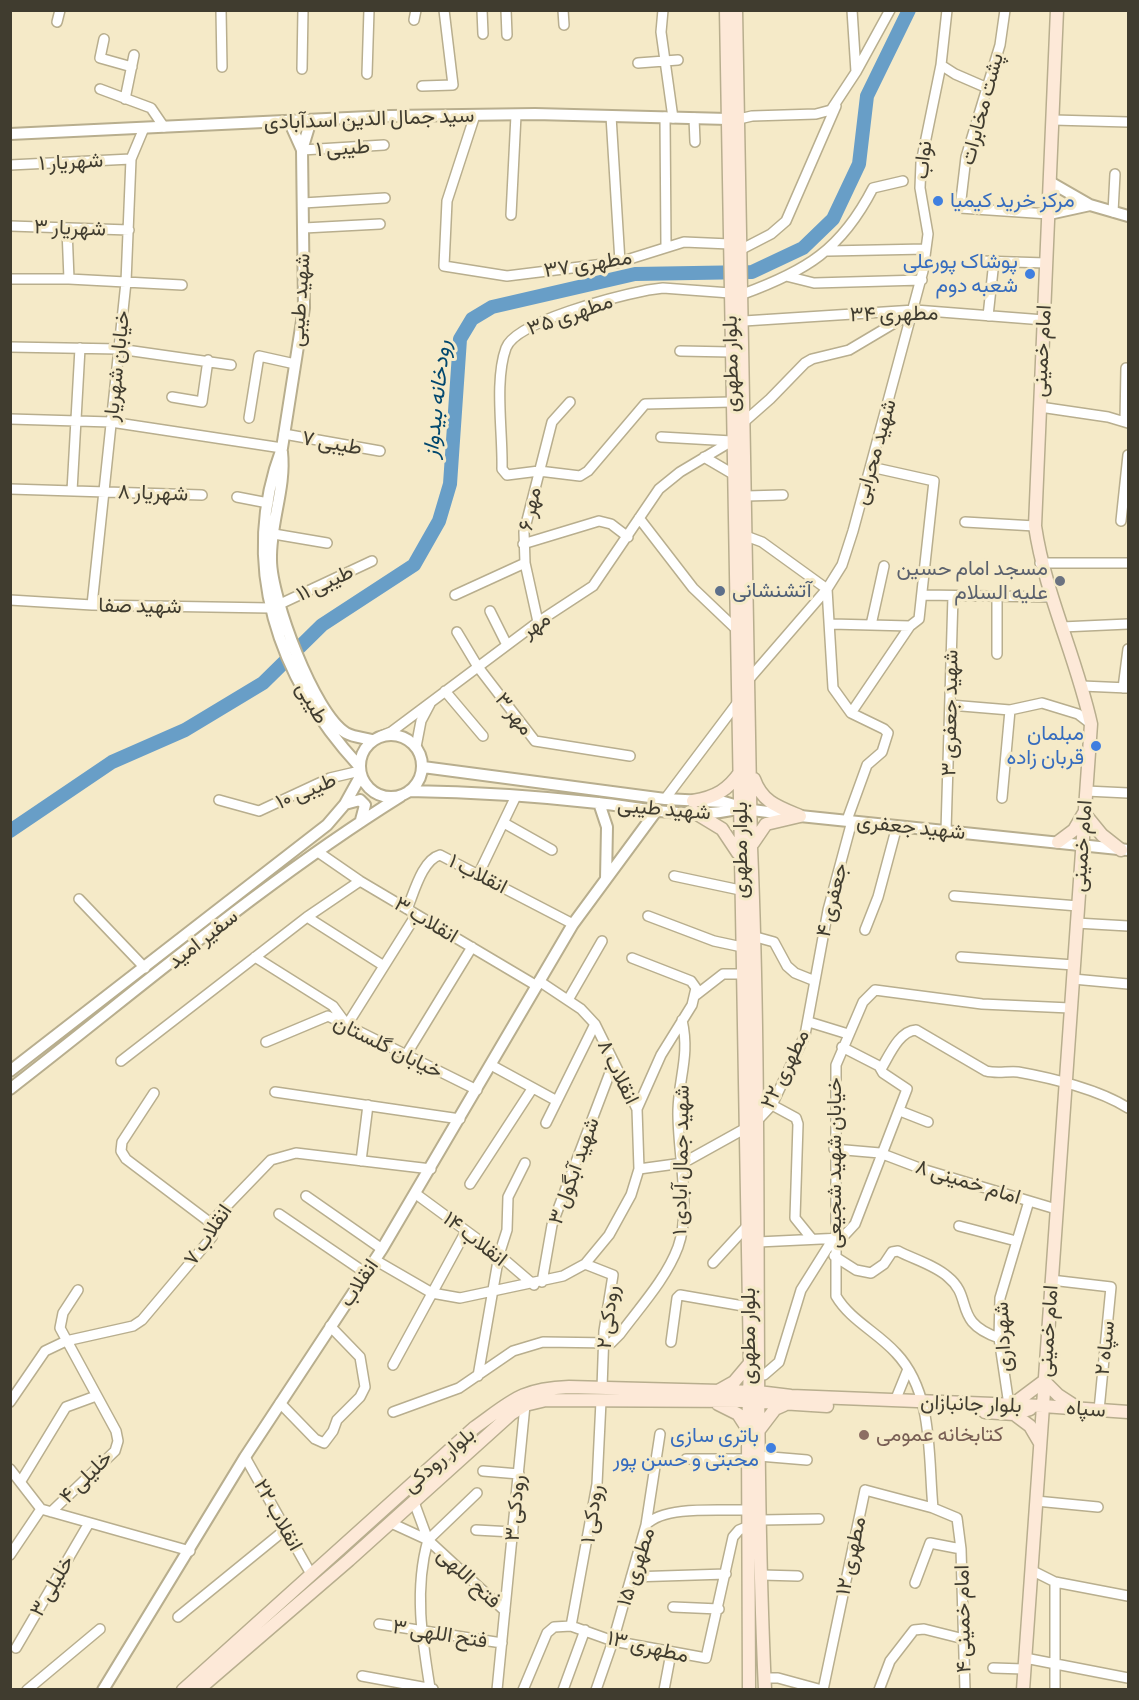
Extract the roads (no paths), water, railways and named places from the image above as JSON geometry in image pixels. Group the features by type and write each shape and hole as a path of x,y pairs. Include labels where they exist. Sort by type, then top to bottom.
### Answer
{"main road":[{"name":"بلوار مطهری","path":"726,10 734,119"},
{"name":"بلوار مطهری","path":"736,10 734,119 736,291 731,352 732,441 750,678 746,771 746,854 756,937 758,1120 758,1242 753,1435 755,1523 749,1689"},
{"name":"امام خمینی","path":"1023,1689 1091,723 1082,686 1040,563 1035,526 1057,10"},
{"name":"بلوار مطهری","path":"736,291 744,321 746,536 736,629 738,702 746,771"},
{"path":"746,771 766,800 800,816 766,824 746,854 722,829 694,806 721,793 746,771"},
{"path":"1058,842 1074,830 1084,813 1102,835 1125,850"},
{"name":"بلوار مطهری","path":"746,854 740,890 749,1307 756,1362"},
{"path":"756,1362 776,1390 787,1400 775,1409 753,1435 738,1414 714,1397 756,1362"},
{"path":"1040,1443 1030,1426 1012,1408 1044,1381 1058,1395 1079,1408"},
{"name":"بلوار رودکی","path":"183,1689 474,1428 522,1394 544,1388 602,1388 714,1397"},
{"name":"بلوار جانبازان","path":"754,1396 787,1400 924,1405 1012,1408 1043,1406"},
{"name":"بلوار رودکی","path":"198,1689 414,1502 511,1413 525,1405 546,1400 601,1401 754,1396"},
{"name":"بلوار جانبازان","path":"787,1400 895,1401 924,1405"},
{"name":"سپاه","path":"1043,1406 1128,1412"},
{"name":"بلوار مطهری","path":"754,1457 749,1510 755,1523 762,1575 764,1684"}],"street":[{"path":"57,22 60,10"},
{"path":"221,10 222,67"},
{"path":"302,69 303,10"},
{"path":"368,74 369,10"},
{"path":"422,86 453,84 444,10"},
{"path":"482,10 483,34"},
{"path":"506,10 507,35"},
{"path":"563,10 564,25"},
{"path":"663,10 661,32 669,118 666,246"},
{"path":"852,10 856,72"},
{"path":"736,253 771,234 786,220 836,105 890,10"},
{"name":"نواب","path":"915,310 928,234 920,188 921,163 941,65 947,10"},
{"name":"پشت مخابرات","path":"1005,10 1000,45 985,87 966,157 960,208 1049,214"},
{"path":"104,39 100,58 132,67"},
{"path":"125,99 134,56"},
{"path":"638,63 678,60"},
{"path":"941,65 985,87"},
{"path":"100,90 151,108 164,127"},
{"path":"734,119 752,116 816,114 831,110 836,105"},
{"name":"سید جمال الدین اسدآبادی","path":"10,134 475,115 734,119"},
{"name":"مطهری ۳۷","path":"475,115 447,201 444,266 507,276 620,262 666,246 697,241 736,253"},
{"path":"512,215 516,115"},
{"path":"611,116 620,262"},
{"path":"694,118 695,142"},
{"name":"شهید طیبی","path":"283,631 274,606 263,559 268,503 274,470 282,448 304,308 302,150 311,120"},
{"path":"1053,120 1128,122"},
{"name":"شهید طیبی","path":"289,121 302,150"},
{"name":"خیابان شهریار","path":"92,605 126,282 131,159 144,128"},
{"name":"طیبی ۱","path":"302,150 384,145"},
{"name":"شهریار ۱","path":"10,165 131,159"},
{"path":"1113,212 1115,174"},
{"path":"736,291 786,276 828,251 850,226 873,188 903,181"},
{"path":"1050,182 1090,205 1128,216"},
{"path":"303,203 385,198"},
{"path":"1049,214 1090,205"},
{"path":"304,228 380,224"},
{"name":"شهریار ۳","path":"10,226 129,230"},
{"path":"67,229 69,279"},
{"path":"828,251 926,249"},
{"path":"981,261 1047,263"},
{"path":"988,316 994,261"},
{"path":"786,276 814,283 921,280"},
{"path":"10,279 69,279 183,285"},
{"name":"مطهری ۳۵","path":"539,471 511,475 502,469 501,378 503,360 511,338 535,323 634,293 663,288 736,291"},
{"path":"745,421 812,358 849,350 915,310"},
{"name":"مطهری ۳۴","path":"744,321 915,310 1044,320"},
{"name":"شهید محرابی","path":"750,678 827,589 842,565 915,310"},
{"path":"10,347 119,349 231,365"},
{"path":"72,491 80,348"},
{"path":"680,351 731,352"},
{"path":"249,418 259,356 295,364"},
{"path":"172,397 202,402 208,360"},
{"path":"1040,407 1126,422 1126,368"},
{"name":"مهر ۶","path":"538,622 523,544 552,422 570,402"},
{"path":"539,471 574,476 584,475 645,404 732,402"},
{"path":"10,419 111,422 282,448"},
{"name":"طیبی ۷","path":"284,434 380,451"},
{"path":"661,437 732,441"},
{"name":"مهر","path":"376,738 392,732 538,622 593,586 659,489 704,457 732,441"},
{"name":"شهید طیبی","path":"274,606 271,559 284,470 282,448"},
{"path":"1121,520 1128,455"},
{"path":"704,457 733,474"},
{"path":"746,536 762,542 827,589 831,624 833,688 851,713 910,627 919,619 934,481 871,467"},
{"name":"شهریار ۸","path":"10,489 202,495"},
{"path":"746,496 783,495"},
{"path":"237,497 268,503"},
{"path":"639,518 693,588 736,629"},
{"path":"523,544 599,521 611,524 628,537"},
{"path":"965,522 1035,526"},
{"path":"274,534 327,543"},
{"name":"طیبی ۱۱","path":"274,606 372,561"},
{"path":"455,595 525,563"},
{"path":"1040,563 1128,563"},
{"path":"871,625 884,566"},
{"path":"923,595 1052,597"},
{"name":"شهید جعفری ۳","path":"946,831 953,596"},
{"path":"997,597 997,654"},
{"name":"شهید صفا","path":"10,600 92,605 274,606"},
{"path":"490,611 507,645"},
{"path":"831,624 910,627"},
{"path":"1062,627 1128,624"},
{"name":"طیبی","path":"283,631 297,665 307,699 322,723 360,771"},
{"name":"مهر ۳","path":"457,632 478,666 535,741 630,756"},
{"path":"1082,686 1126,688 1128,649"},
{"name":"طیبی","path":"297,665 325,711 345,733 376,738"},
{"path":"445,691 483,735"},
{"path":"416,747 400,735 376,738 361,756 360,771 372,791 391,797 405,794 421,776 423,767 416,747 421,721 431,701"},
{"path":"665,799 738,702"},
{"path":"950,705 1010,710 1042,703 1070,711 1091,723"},
{"path":"1002,798 1010,710"},
{"name":"جعفری ۴","path":"815,981 828,910 850,820 867,765 882,752 888,737 884,729 851,713"},
{"name":"شهید طیبی","path":"423,767 665,799 694,806"},
{"name":"طیبی ۱۰","path":"219,800 259,811 330,778 360,771"},
{"name":"سفیر امید","path":"10,1071 310,839 345,804 360,771"},
{"path":"464,772 458,782 464,792"},
{"path":"1086,791 1128,793"},
{"name":"شهید طیبی","path":"405,794 464,792 657,810 724,802 746,809"},
{"name":"سفیر امید","path":"10,1089 318,852 361,821 405,794"},
{"path":"478,873 516,796"},
{"path":"345,804 360,800 365,805 361,821"},
{"path":"599,803 607,827 606,879"},
{"name":"شهید جعفری","path":"746,809 1125,850"},
{"name":"انقلاب","path":"106,1687 245,1457 330,1326 367,1274 416,1194 573,924 657,810"},
{"path":"504,823 552,850"},
{"path":"865,930 878,897 897,825"},
{"name":"انقلاب ۳","path":"318,852 416,915 538,984"},
{"name":"انقلاب ۱","path":"407,909 426,867 435,856 446,856 573,924"},
{"path":"674,876 740,890"},
{"path":"121,1061 307,917 360,881"},
{"path":"954,896 1078,906"},
{"path":"79,899 145,968"},
{"path":"255,957 333,1006 347,1025 416,915"},
{"path":"648,916 714,941 742,947"},
{"path":"307,917 384,966"},
{"path":"1077,923 1128,926"},
{"path":"756,937 774,942 787,966 795,973 815,981"},
{"path":"568,1000 602,941"},
{"path":"406,1055 472,947"},
{"path":"960,957 1074,964"},
{"path":"632,958 691,981 695,984 696,995"},
{"path":"637,1108 661,1055 696,995 723,974 742,974"},
{"path":"1072,979 1128,984"},
{"name":"مطهری ۲۲","path":"758,1120 772,1105 808,1022 815,981"},
{"name":"انقلاب ۸","path":"432,1293 460,1298 493,1289 538,1283 563,1276 585,1264 609,1235 631,1195 639,1169 637,1108 595,1024 581,1009 538,984"},
{"name":"خیابان شهید شجیعی","path":"924,1405 908,1369 897,1353 841,1304 834,1284 834,1080 842,1047 863,1002 875,990 982,1004 1071,1008"},
{"name":"خیابان گلستان","path":"266,1042 328,1016 477,1090"},
{"name":"شهید جمال آبادی ۱","path":"603,1343 611,1343 620,1334 673,1257 681,1228 683,1163 678,1109 687,1044 682,1020"},
{"path":"808,1022 848,1034"},
{"path":"546,1123 595,1024"},
{"path":"881,1069 902,1037 907,1032 916,1030 986,1071 996,1074 1017,1072 1101,1093 1128,1108"},
{"path":"758,1242 845,1236 855,1224 880,1153 908,1089 881,1069 842,1047"},
{"name":"شهید آبگول ۳","path":"538,1283 552,1225 614,1062"},
{"path":"491,1065 531,1089 557,1101"},
{"path":"470,1184 531,1089"},
{"path":"275,1092 460,1119"},
{"path":"154,1093 122,1142 121,1151 126,1159 212,1224"},
{"path":"361,1161 368,1105"},
{"path":"772,1105 796,1118 798,1124 795,1218 812,1239"},
{"path":"900,1111 928,1122"},
{"path":"639,1169 683,1163 746,1128"},
{"name":"امام خمینی ۸","path":"834,1149 880,1153 1056,1209"},
{"name":"انقلاب ۷","path":"10,1402 45,1351 66,1341 133,1326 142,1320 212,1237 214,1218 262,1168 281,1155 296,1153 431,1169"},
{"path":"478,1376 499,1255 507,1230 510,1188 525,1163"},
{"name":"انقلاب ۱۴","path":"416,1194 538,1283"},
{"path":"306,1196 382,1249"},
{"name":"شهرداری","path":"1012,1408 999,1338 1000,1298 1029,1202"},
{"path":"279,1214 367,1274"},
{"path":"713,1263 748,1225"},
{"path":"959,1226 1016,1241"},
{"path":"393,1365 466,1231"},
{"path":"756,1362 779,1362 801,1290 834,1238"},
{"path":"834,1256 856,1270 872,1273 884,1264 892,1252 898,1251 948,1277 974,1326 981,1332 999,1338"},
{"path":"375,1260 432,1293"},
{"name":"رودکی ۲","path":"585,1264 613,1275 603,1343 602,1388"},
{"name":"سپاه ۲","path":"1052,1280 1111,1287 1099,1410"},
{"path":"21,1482 66,1407 96,1396 60,1328 61,1321 78,1290"},
{"path":"671,1342 680,1295 749,1307"},
{"path":"280,1403 315,1438 324,1443 333,1431 337,1420 360,1398 365,1387 360,1357 330,1326"},
{"path":"393,1412 446,1394 478,1376 513,1351 543,1342 603,1343"},
{"path":"895,1401 908,1369"},
{"name":"خلیلی ۴","path":"51,1512 115,1451 118,1441 96,1396"},
{"name":"رودکی ۱","path":"571,1626 597,1484 601,1401"},
{"name":"رودکی ۳","path":"505,1611 525,1405"},
{"path":"924,1405 933,1508"},
{"path":"646,1525 660,1434"},
{"name":"انقلاب ۲۲","path":"245,1457 311,1574"},
{"path":"686,1459 754,1457 807,1460"},
{"path":"10,1469 41,1509 190,1551"},
{"path":"483,1471 519,1474"},
{"name":"مطهری ۱۲","path":"764,1684 778,1678 822,1689 865,1490 933,1508"},
{"path":"362,1676 433,1689 420,1631 422,1562 428,1540 477,1493"},
{"path":"1036,1501 1098,1507"},
{"path":"414,1502 428,1540"},
{"name":"امام خمینی ۴","path":"933,1508 957,1518 961,1549 965,1689"},
{"path":"10,1555 41,1509"},
{"name":"مطهری ۱۵","path":"596,1689 614,1641 646,1525 659,1515 675,1512 749,1510"},
{"path":"755,1523 819,1519"},
{"path":"391,1522 428,1540"},
{"name":"خلیلی ۳","path":"16,1648 89,1523"},
{"name":"مطهری ۱۳","path":"571,1626 614,1641 706,1658 719,1609 733,1537 739,1530 755,1523"},
{"path":"178,1617 286,1529"},
{"path":"476,1530 513,1532"},
{"name":"فتح اللهی","path":"428,1540 505,1611 497,1689"},
{"path":"915,1583 930,1543 961,1549"},
{"path":"1031,1570 1055,1582 1128,1596"},
{"path":"631,1577 726,1574"},
{"path":"762,1575 798,1576"},
{"path":"1055,1582 1055,1689"},
{"path":"673,1607 719,1609"},
{"name":"فتح اللهی ۳","path":"379,1624 502,1643"},
{"path":"523,1689 550,1629 571,1626"},
{"path":"27,1689 100,1629"},
{"path":"879,1689 890,1661 914,1630 924,1629 964,1639"},
{"path":"563,1689 585,1630"},
{"path":"664,1689 671,1653"},
{"path":"993,1668 1055,1663 1128,1678"}],"waterway":[{"name":"رودخانه بیدواز","path":"10,831 112,762 185,730 263,683 322,625 414,565 439,521 450,484 460,339 472,319 492,307 635,274 752,272 803,248 833,219 859,164 867,96 909,10"}],"place":[{"name":"مرکز خرید کیمیا","path":"938,201"},
{"name":"پوشاک پورعلی شعبه دوم","path":"1030,274"},
{"name":"مسجد امام حسین علیه السلام","path":"1060,581"},
{"name":"آتشنشانی","path":"720,591"},
{"name":"مبلمان قربان زاده","path":"1096,746"},
{"name":"کتابخانه عمومی","path":"864,1435"},
{"name":"باتری سازی محبتی و حسن پور","path":"771,1448"}]}
